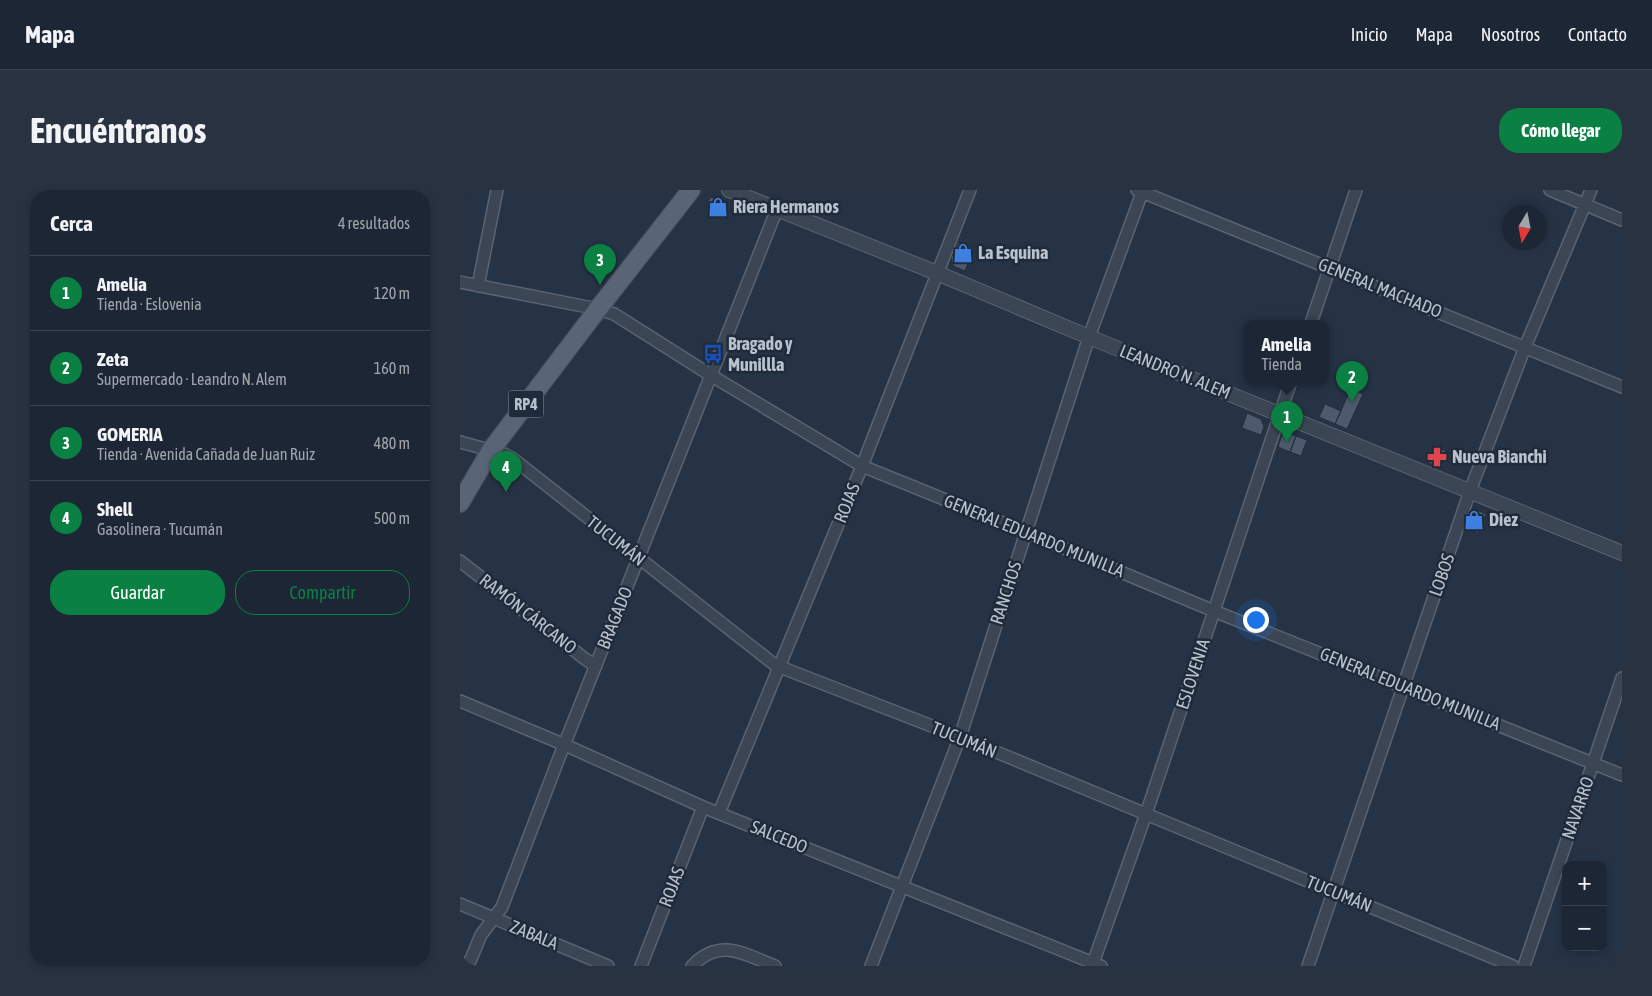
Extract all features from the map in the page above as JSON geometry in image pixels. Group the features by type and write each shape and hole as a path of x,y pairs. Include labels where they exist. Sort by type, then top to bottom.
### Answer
{"main road":[{"name":"RP4","path":"460,503 491,450 691,190"}],"street":[{"path":"478,286 497,190"},
{"name":"LEANDRO N. ALEM","path":"729,190 1622,553"},
{"name":"ROJAS","path":"719,814 862,466 970,190"},
{"path":"1312,320 1356,190"},
{"path":"1550,190 1622,220"},
{"name":"LOBOS","path":"1308,966 1470,491 1525,347 1591,190"},
{"name":"GENERAL MACHADO","path":"1141,191 1622,387"},
{"name":"RANCHOS","path":"871,966 960,737 1025,532 1141,191"},
{"name":"BRAGADO","path":"468,966 480,935 502,907 777,209"},
{"name":"GENERAL EDUARDO MUNILLA","path":"460,282 598,309 614,314 712,376 862,466 1214,611 1622,775"},
{"name":"ESLOVENIA","path":"1096,965 1290,385"},
{"name":"TUCUMÁN","path":"460,442 512,458 638,559 779,667 960,737 1513,966"},
{"name":"RAMÓN CÁRCANO","path":"460,561 596,666"},
{"name":"NAVARRO","path":"1524,966 1622,678"},
{"name":"SALCEDO","path":"460,701 565,745 719,814 903,886 1096,965"},
{"name":"ROJAS","path":"641,966 703,807"},
{"name":"ZABALA","path":"460,904 608,966"},
{"path":"692,966 705,954 717,950 736,951 775,966"}],"building":[{"name":"Riera Hermanos","path":"711,197 727,202 720,212 707,203"},
{"name":"La Esquina","path":"958,242 974,248 965,271 953,266 951,258"},
{"path":"1351,388 1363,394 1347,429 1335,424"},
{"path":"1325,404 1341,411 1335,424 1319,417"},
{"path":"1247,413 1261,419 1264,427 1261,435 1242,428"},
{"path":"1288,433 1296,436 1290,452 1278,447 1282,435"},
{"path":"1296,436 1307,440 1301,456 1290,452"},
{"name":"Nueva Bianchi","path":"1435,447 1446,451 1439,467 1429,463"},
{"name":"Diez","path":"1477,510 1486,514 1478,533 1462,526 1467,514"}],"place":[{"name":"Riera Hermanos","path":"718,207"},
{"name":"La Esquina","path":"963,253"},
{"name":"GOMERIA","path":"600,285"},
{"name":"Bragado y Munillla","path":"713,354"},
{"name":"Zeta","path":"1352,402"},
{"name":"Amelia","path":"1287,442"},
{"name":"Nueva Bianchi","path":"1437,457"},
{"name":"Shell","path":"506,492"},
{"name":"Diez","path":"1474,520"}]}
